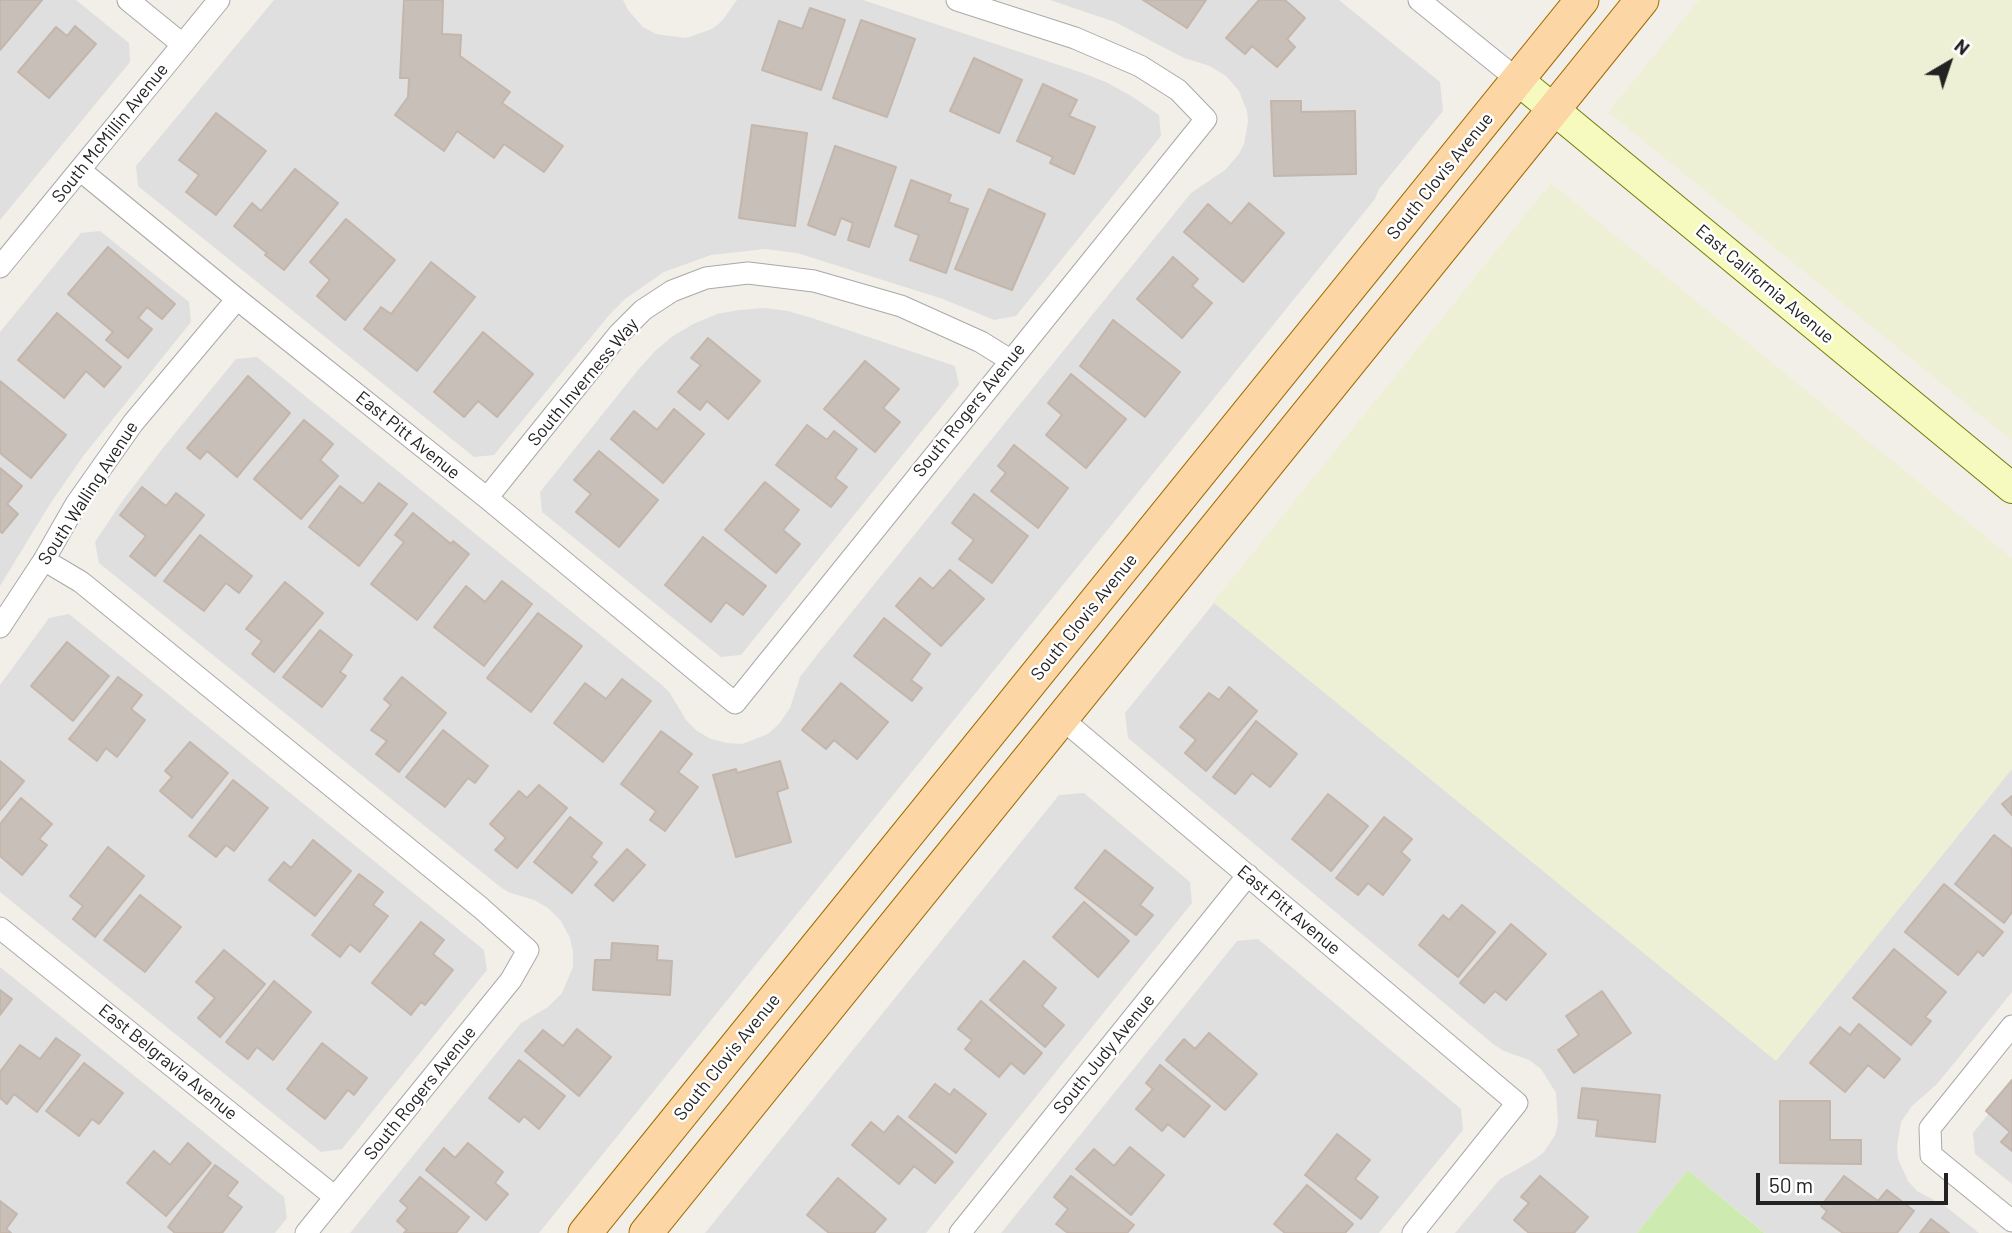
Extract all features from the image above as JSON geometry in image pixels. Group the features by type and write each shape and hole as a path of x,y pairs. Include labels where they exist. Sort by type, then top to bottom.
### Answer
{"main road":[{"name":"South Clovis Avenue","path":"585,1233 1582,0"},
{"path":"646,1233 1642,0"},
{"path":"1061,718 1053,706 1054,690 1156,555 1186,490"}],"street":[{"path":"128,0 182,44"},
{"name":"South McMillin Avenue","path":"0,267 219,0"},
{"path":"957,0 990,4"},
{"path":"1419,0 1518,80"},
{"name":"South Rogers Avenue","path":"735,703 1206,119 1178,90 1140,66 990,4"},
{"name":"East California Avenue","path":"1518,80 2012,488"},
{"name":"East Pitt Avenue","path":"80,170 487,498 735,703"},
{"name":"South Inverness Way","path":"487,498 618,335 643,310 671,291 706,278 748,273 814,281 901,306 981,342 1010,360"},
{"name":"South Walling Avenue","path":"0,627 44,560 76,504 133,423 237,299"},
{"name":"South Rogers Avenue","path":"44,560 81,582 481,908 528,950 511,980 306,1233"},
{"name":"East Pitt Avenue","path":"1061,718 1517,1103 1413,1233"},
{"name":"South Judy Avenue","path":"960,1233 1248,875"},
{"name":"East Belgravia Avenue","path":"0,928 335,1197"},
{"path":"2012,1026 1930,1128 1931,1155 2012,1221"}],"shaded area":[{"path":"0,0 76,0 129,43 130,62 0,220"},
{"path":"274,0 623,0 643,27 656,34 686,38 712,29 722,21 737,0 863,0 1108,83 1159,115 1161,136 1016,316 994,320 943,299 797,253 765,249 711,255 664,272 625,299 494,455 474,457 138,186 136,166"},
{"path":"1050,0 1339,0 1440,82 1443,111 1379,189 1375,199 539,1233 350,1233 521,1023 548,1007 562,993 573,967 570,938 561,921 548,908 499,886 99,563 95,542 163,448 236,359 257,357 662,685 697,731 711,739 742,744 768,734 790,708 800,677 817,655 1191,193 1225,170 1244,144 1247,111 1239,91 1226,76 1210,66 1184,58 1115,22"},
{"path":"100,231 189,302 191,322 84,455 50,504 0,586 0,332 81,233"},
{"path":"765,308 812,318 955,366 959,385 741,655 721,657 542,512 540,492 638,370 673,336 717,314"},
{"path":"1214,603 2012,769 2012,992 1937,1084 1912,1106 1901,1122 1897,1146 1898,1159 1908,1181 1917,1191 1945,1206 1979,1233 1765,1233 1688,1170 1637,1233 1455,1233 1500,1179 1544,1152 1555,1135 1558,1123 1556,1093 1541,1069 1529,1060 1493,1044 1128,738 1125,713"},
{"path":"69,614 484,950 487,970 342,1149 321,1152 0,892 0,685 49,618"},
{"path":"1084,793 1190,882 1192,903 926,1233 705,1233 1059,795"},
{"path":"1258,939 1461,1109 1463,1130 1379,1233 1001,1233 1237,941"},
{"path":"0,967 284,1197 287,1218 275,1233 0,1233"},
{"path":"2012,1085 2012,1184 1975,1154 1973,1133"}],"green space":[{"path":"1699,0 2012,0 2012,441 1608,112"},
{"path":"1551,183 2012,558 2012,769 1776,1061 1213,602"},
{"path":"1688,1170 1762,1231 1765,1233 1637,1233"}],"building":[{"path":"0,0 42,0 0,50"},
{"path":"404,0 443,0 442,34 461,35 460,56 510,92 502,103 563,146 544,172 504,144 494,158 457,131 444,151 395,115 408,97 409,78 400,78"},
{"path":"1143,0 1206,0 1187,28"},
{"path":"1259,0 1285,0 1305,18 1287,39 1295,47 1277,67 1252,46 1245,54 1226,38"},
{"path":"810,8 845,20 821,90 762,70 779,21 802,29"},
{"path":"861,20 915,39 887,117 833,98"},
{"path":"75,26 96,44 49,98 18,72 56,27 67,36"},
{"path":"974,58 1022,80 999,133 950,111"},
{"path":"1043,84 1077,100 1069,116 1095,127 1074,174 1050,163 1053,157 1017,141"},
{"path":"1271,101 1301,101 1301,112 1355,111 1356,174 1274,176"},
{"path":"216,113 266,151 216,215 186,192 199,175 179,160"},
{"path":"752,125 807,133 795,226 739,218"},
{"path":"835,146 896,167 869,247 848,240 853,223 841,218 835,235 808,225"},
{"path":"295,169 338,203 284,270 234,226 252,203 261,211"},
{"path":"911,180 951,195 948,202 968,209 946,273 910,260 919,235 895,226"},
{"path":"989,189 1045,214 1012,290 955,269"},
{"path":"1249,203 1284,233 1243,282 1184,232 1208,204 1231,224"},
{"path":"346,219 395,260 345,320 317,296 330,280 310,262"},
{"path":"108,247 175,304 162,319 147,307 138,318 152,329 128,358 106,340 113,332 68,294"},
{"path":"1173,257 1198,279 1192,286 1212,303 1182,338 1137,299"},
{"path":"431,262 475,297 417,371 364,329 381,307 391,314"},
{"path":"57,313 121,367 104,387 86,371 64,398 18,360"},
{"path":"1113,320 1180,372 1145,417 1080,366"},
{"path":"483,332 533,374 497,417 478,401 464,417 434,392"},
{"path":"708,338 760,381 728,419 707,401 700,410 678,392 701,365 691,358"},
{"path":"865,361 899,389 883,408 900,422 875,452 824,409"},
{"path":"1071,374 1126,419 1086,468 1046,435 1062,415 1048,403"},
{"path":"248,376 290,413 237,477 207,451 200,459 187,448"},
{"path":"0,381 66,435 31,478 0,453"},
{"path":"674,409 704,434 663,483 611,439 634,411 657,430"},
{"path":"304,420 333,444 320,460 338,476 301,519 254,479"},
{"path":"807,425 827,440 834,431 857,449 835,478 847,487 831,507 776,465"},
{"path":"1014,445 1068,488 1038,528 991,491 1006,473 998,466"},
{"path":"599,451 658,500 619,547 576,512 591,494 574,480"},
{"path":"0,468 22,486 7,504 18,514 2,533 0,531"},
{"path":"765,482 799,510 783,530 800,544 776,573 725,530"},
{"path":"379,483 407,504 359,566 309,527 340,486 363,504"},
{"path":"142,487 166,506 176,493 204,515 155,576 130,556 146,536 120,515"},
{"path":"974,494 1028,536 992,583 959,559 974,540 952,523"},
{"path":"413,513 451,544 453,541 469,554 417,620 371,584 404,542 395,535"},
{"path":"200,535 252,576 239,593 226,583 204,611 164,581"},
{"path":"703,537 766,586 743,615 726,602 711,622 665,585"},
{"path":"950,570 984,599 941,646 896,606 920,578 933,589"},
{"path":"502,581 532,604 484,666 434,627 466,586 485,602"},
{"path":"285,582 323,613 274,672 252,654 262,641 246,629"},
{"path":"538,613 582,646 531,712 487,678"},
{"path":"884,618 930,654 911,680 922,688 912,701 854,656"},
{"path":"320,630 352,655 340,672 346,676 322,707 283,677"},
{"path":"67,642 109,676 73,721 31,686"},
{"path":"118,677 142,695 131,709 145,720 117,757 106,748 97,761 69,739"},
{"path":"402,677 446,713 399,772 376,754 387,741 371,730 391,705 384,699"},
{"path":"622,679 651,701 603,762 554,723 585,683 606,699"},
{"path":"841,683 888,722 857,759 834,740 826,749 802,730"},
{"path":"1229,687 1257,711 1206,771 1185,753 1196,740 1180,727 1209,693 1219,700"},
{"path":"1256,721 1297,754 1270,787 1252,773 1235,794 1213,777"},
{"path":"443,730 488,766 475,783 468,778 445,807 406,777"},
{"path":"661,731 692,754 678,772 698,787 665,831 650,820 656,811 621,784"},
{"path":"190,742 228,773 192,818 160,791 172,777 165,771"},
{"path":"0,761 24,781 0,810"},
{"path":"780,761 788,788 777,792 791,842 736,857 713,775 736,769 737,773"},
{"path":"233,780 268,808 234,851 226,845 216,857 189,836"},
{"path":"539,785 567,808 517,868 495,850 506,838 490,824 519,791 527,798"},
{"path":"1328,794 1368,826 1331,871 1292,839"},
{"path":"2012,796 2012,815 2002,804"},
{"path":"21,798 52,824 39,839 47,845 22,875 0,856 0,824"},
{"path":"570,817 602,843 591,857 597,862 572,893 534,862"},
{"path":"1384,817 1412,839 1401,852 1410,860 1383,895 1368,883 1358,895 1336,878"},
{"path":"1994,835 2012,849 2012,912 2004,923 1955,884"},
{"path":"313,840 351,871 315,916 269,880 284,862 291,868"},
{"path":"108,847 144,876 95,937 73,919 83,906 70,896"},
{"path":"627,849 645,865 613,901 595,885"},
{"path":"1105,850 1153,888 1140,905 1153,915 1136,935 1075,888"},
{"path":"359,874 383,892 373,905 388,916 360,952 350,944 340,957 312,935"},
{"path":"1944,884 2003,932 1983,956 1978,951 1958,975 1905,932"},
{"path":"140,895 181,927 145,972 104,940"},
{"path":"1084,902 1129,941 1098,977 1053,937"},
{"path":"1462,905 1495,932 1458,977 1419,945 1443,915 1449,920"},
{"path":"421,922 444,940 433,954 453,970 425,1005 421,1002 411,1015 372,983"},
{"path":"1511,924 1546,954 1506,1000 1495,991 1484,1003 1460,983"},
{"path":"612,943 658,946 657,960 672,961 670,995 593,990 595,960 611,960"},
{"path":"1894,949 1946,992 1925,1017 1931,1021 1911,1045 1853,998"},
{"path":"224,950 265,984 220,1037 198,1018 215,998 196,982"},
{"path":"1024,961 1056,988 1042,1006 1064,1025 1045,1047 990,1000"},
{"path":"274,981 311,1012 273,1060 257,1047 248,1059 226,1042"},
{"path":"0,990 12,999 0,1015"},
{"path":"1602,991 1631,1033 1574,1073 1558,1050 1579,1035 1566,1016"},
{"path":"981,1001 1042,1053 1024,1074 1011,1063 999,1077 965,1049 972,1040 958,1029"},
{"path":"1859,1024 1900,1059 1884,1078 1868,1065 1845,1092 1810,1063 1840,1027 1850,1035"},
{"path":"577,1029 611,1057 579,1096 525,1051 543,1030 563,1046"},
{"path":"1209,1033 1257,1074 1225,1110 1166,1060 1184,1039 1195,1049"},
{"path":"56,1038 80,1055 37,1112 14,1094 7,1104 0,1098 0,1072 20,1045 40,1059"},
{"path":"322,1043 367,1078 354,1095 348,1090 325,1119 287,1089"},
{"path":"519,1060 565,1096 539,1129 524,1116 519,1122 489,1098"},
{"path":"84,1063 123,1093 99,1124 92,1119 79,1136 46,1111"},
{"path":"1160,1065 1210,1106 1184,1137 1168,1124 1162,1131 1136,1109 1153,1089 1146,1083"},
{"path":"2012,1080 2012,1151 2001,1142 2010,1132 1986,1111"},
{"path":"935,1084 950,1095 954,1089 986,1114 956,1153 909,1117"},
{"path":"1582,1088 1660,1095 1655,1142 1596,1136 1598,1120 1578,1118"},
{"path":"1780,1101 1830,1101 1830,1140 1861,1140 1861,1164 1780,1163"},
{"path":"898,1116 953,1162 935,1183 914,1166 899,1184 852,1145 871,1122 884,1133"},
{"path":"1337,1134 1370,1160 1355,1179 1378,1197 1361,1219 1305,1175"},
{"path":"188,1143 211,1163 166,1216 127,1183 154,1151 170,1165"},
{"path":"468,1143 503,1172 495,1183 508,1194 486,1220 426,1170 444,1148 455,1158"},
{"path":"1130,1147 1164,1175 1131,1215 1076,1169 1094,1149 1114,1166"},
{"path":"215,1165 238,1182 227,1196 242,1207 222,1233 175,1233 168,1227"},
{"path":"1071,1176 1134,1225 1127,1233 1068,1233 1056,1224 1068,1209 1054,1197"},
{"path":"1540,1176 1588,1217 1574,1233 1529,1233 1514,1220 1529,1203 1521,1197"},
{"path":"1844,1176 1878,1201 1887,1190 1914,1211 1897,1233 1843,1233 1822,1218 1827,1211 1821,1206"},
{"path":"420,1177 469,1217 456,1233 404,1233 407,1230 397,1221 408,1208 400,1201"},
{"path":"838,1178 886,1219 874,1233 829,1233 807,1215"},
{"path":"1307,1185 1353,1224 1345,1233 1285,1233 1274,1224"},
{"path":"0,1201 17,1214 6,1229 11,1233 0,1233"},
{"path":"1931,1219 1949,1233 1920,1233"}]}
